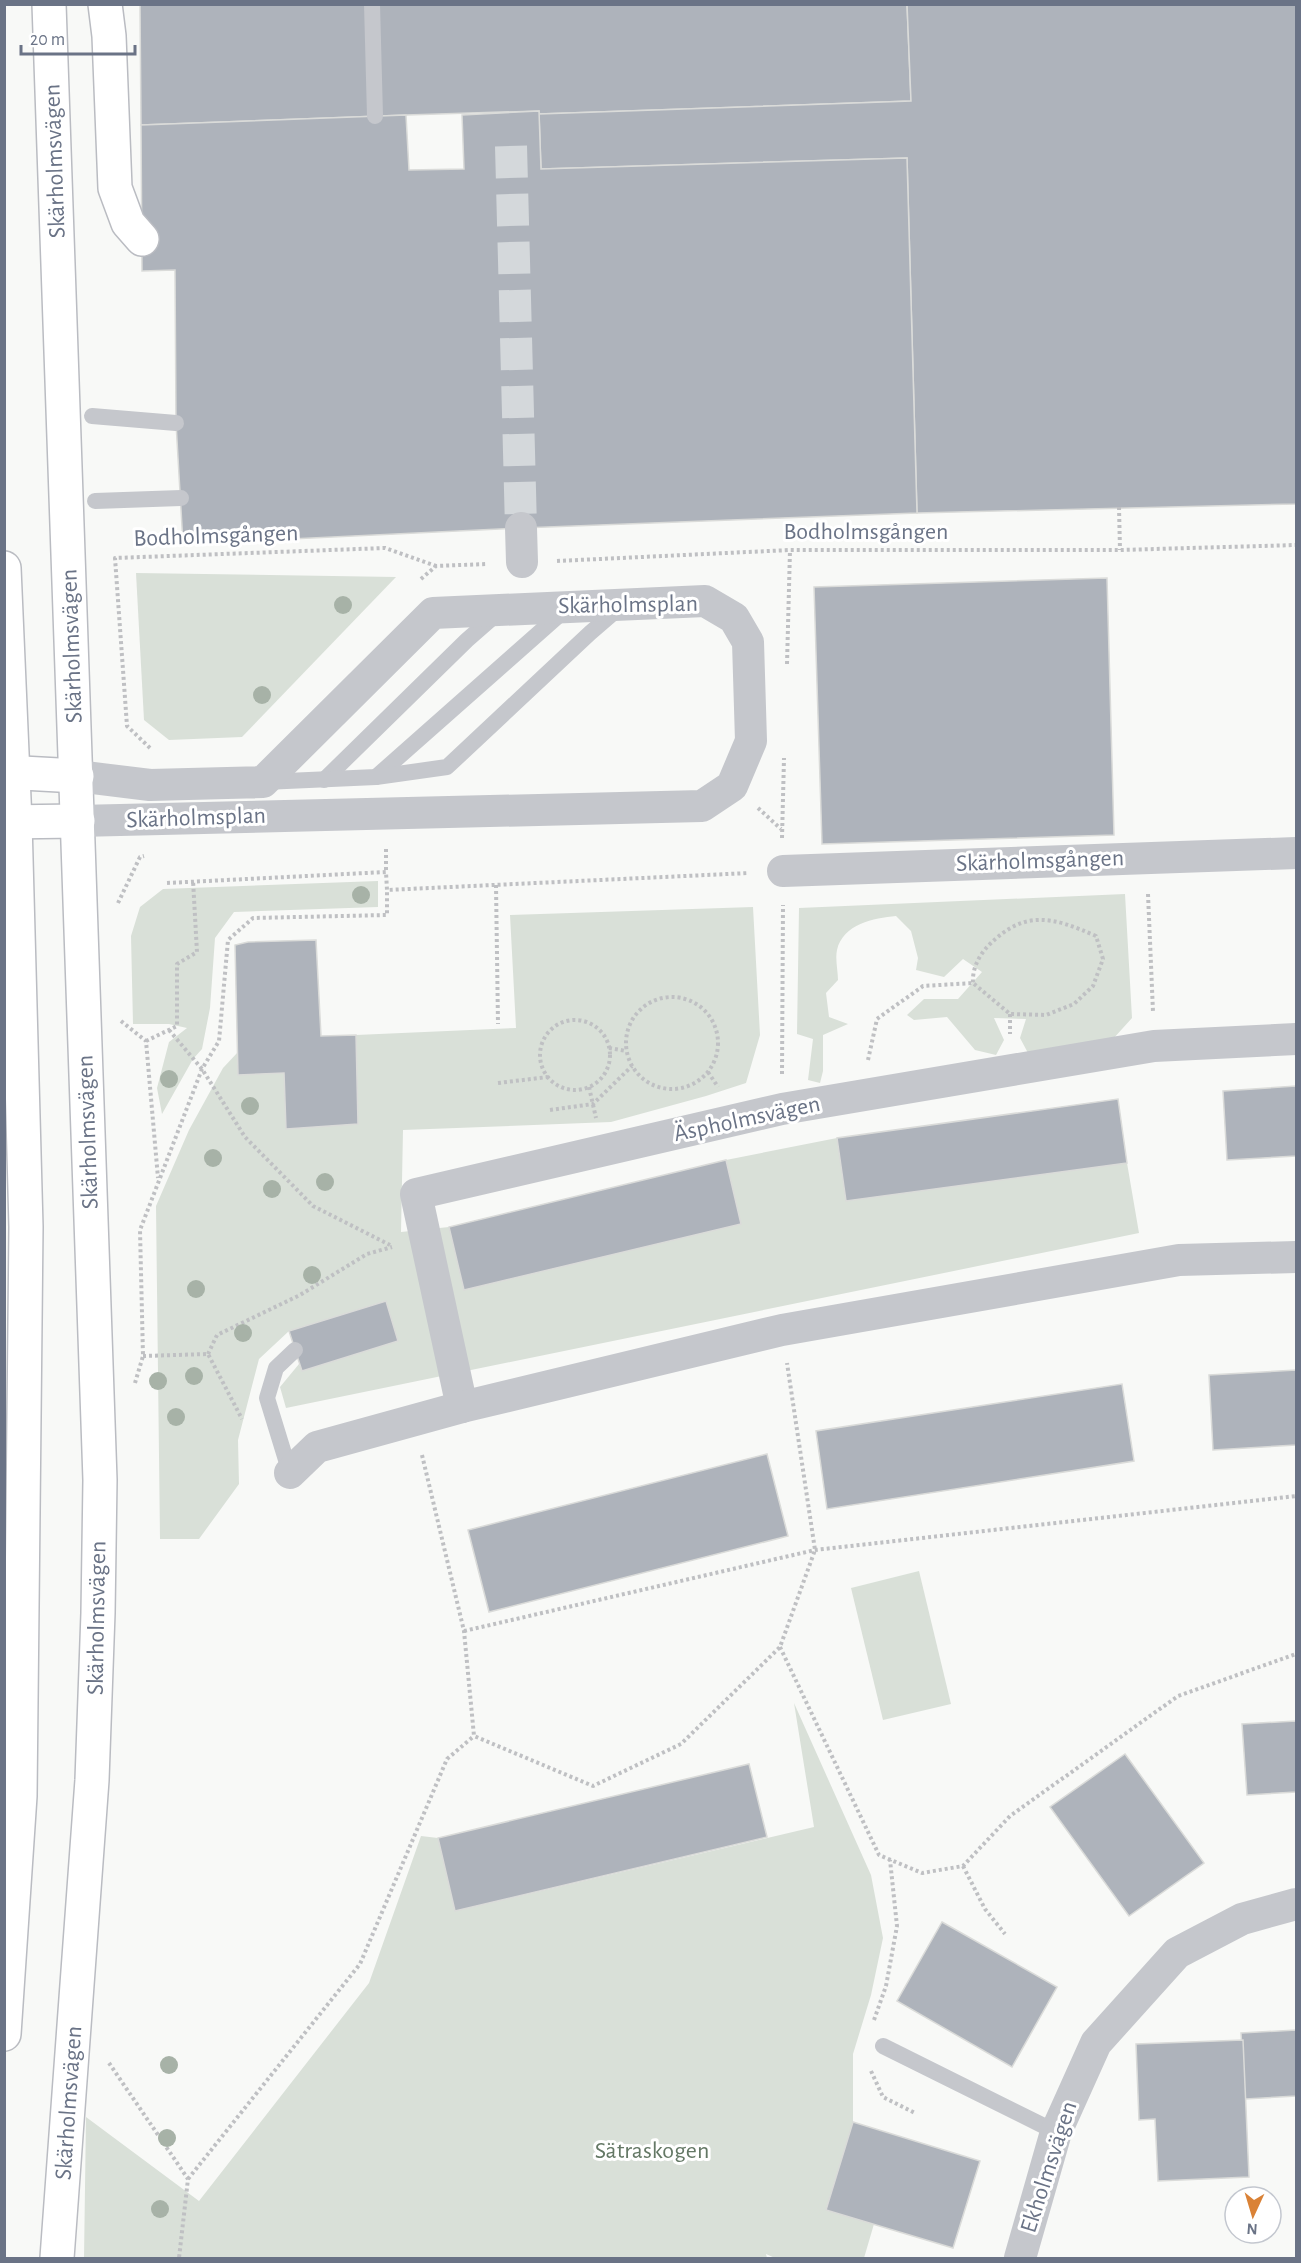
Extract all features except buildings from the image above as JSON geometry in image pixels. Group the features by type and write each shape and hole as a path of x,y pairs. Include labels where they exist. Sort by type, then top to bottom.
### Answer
{"main road":[{"name":"Skärholmsvägen","path":"49,4 100,1480 92,1780 57,2259"},
{"path":"105,4 109,36 115,188 128,223 142,239"},
{"path":"4,568 8,772 26,1227 20,1796 4,2034"},
{"path":"8,772 77,776"},
{"path":"10,822 78,821"}],"street":[{"path":"521,528 522,562"},
{"name":"Skärholmsplan","path":"77,776 150,785 263,782 433,613 705,601 734,618 748,642 751,741 732,786 702,806 78,821"},
{"name":"Skärholmsgången","path":"783,871 1296,853"},
{"name":"Äspholmsvägen","path":"462,1407 417,1194 782,1109 859,1095 1154,1046 1296,1039"},
{"path":"290,1473 317,1447 462,1407 782,1330 1179,1260 1296,1257"},
{"name":"Ekholmsvägen","path":"1020,2259 1056,2132 1096,2043 1177,1953 1242,1919 1296,1904"}],"lane":[{"path":"372,4 375,116"},
{"path":"92,416 176,423"},
{"path":"95,501 181,498"},
{"path":"263,782 376,777 447,767 624,604"},
{"path":"376,777 569,606"},
{"path":"324,780 467,640 502,609"},
{"path":"290,1473 267,1398 276,1368 295,1350"},
{"path":"882,2046 1056,2132"}],"path":[{"path":"1119,507 1120,550"},
{"name":"Bodholmsgången","path":"157,755 127,726 115,558 385,548 436,566 790,550 1120,550 1296,545"},
{"path":"419,581 436,566"},
{"path":"386,842 386,872"},
{"path":"118,914 118,902 140,857 151,855"},
{"path":"782,1109 783,871"},
{"path":"146,1041 177,1026 177,964 196,952 193,880"},
{"path":"496,885 498,1024"},
{"path":"132,1390 143,1356 140,1230 202,1069 219,1041 228,940 254,918 387,915 387,890"},
{"path":"1148,890 1154,1046"},
{"path":"859,1095 877,1019 923,987 973,983 1010,1014 1046,1015 1074,1004 1093,986 1103,959 1096,936 1066,922 1027,920 1003,931 984,950 972,972 973,983"},
{"path":"669,997 684,998 699,1005 710,1016 717,1030 716,1060 697,1082 683,1088 669,1089 654,1086 642,1078 632,1066 626,1051 626,1036 631,1021 640,1009 654,1000 669,997"},
{"path":"576,1019 587,1022 605,1036 610,1059 606,1071 599,1080 589,1087 567,1089 548,1077 542,1068 541,1045 546,1035 554,1027 564,1021 576,1019"},
{"path":"119,1020 146,1041 159,1182"},
{"path":"169,1030 202,1069 245,1137 314,1206 393,1247 366,1254 300,1295 217,1335 208,1354"},
{"path":"609,1048 626,1051"},
{"path":"550,1110 593,1104 632,1066"},
{"path":"498,1083 548,1077"},
{"path":"474,1736 593,1786 681,1744 780,1647 815,1550 782,1330"},
{"path":"143,1356 208,1354"},
{"path":"208,1354 243,1422"},
{"path":"413,1420 464,1631 474,1736"},
{"path":"464,1631 815,1550 1296,1496"},
{"path":"780,1647 879,1855 922,1873 963,1866 1010,1816 1178,1696 1296,1654"},
{"path":"179,2259 188,2180 360,1964 447,1759 474,1736"},
{"path":"870,2030 886,1986 897,1926 890,1860"},
{"path":"963,1866 985,1909 1005,1934"},
{"path":"103,2055 188,2180"},
{"path":"867,2063 884,2097 915,2113"}],"green space":[{"path":"136,573 396,577 242,737 169,740 144,720"},
{"path":"378,881 378,907 234,912 215,938 210,1008 202,1049 193,1059 162,1114 157,1088 169,1042 187,1028 169,1024 133,1024 131,936 140,907 163,889"},
{"path":"1125,894 1132,1018 1113,1039 1028,1053 1020,1038 1026,1019 994,1018 1004,1040 996,1055 975,1050 947,1017 914,1020 907,1015 924,999 958,999 982,972 963,959 944,977 916,970 918,958 911,931 896,916 887,917 853,928 840,941 836,954 838,980 826,993 829,1017 848,1024 823,1035 823,1071 820,1083 808,1080 813,1039 797,1034 799,908"},
{"path":"753,907 760,1035 746,1083 611,1122 403,1130 401,1232 449,1227 465,1290 741,1224 726,1160 837,1138 847,1201 1127,1163 1139,1233 286,1408 280,1387 299,1364 302,1371 398,1341 385,1301 289,1331 259,1359 238,1440 239,1484 199,1539 160,1539 156,1206 189,1130 223,1068 238,1052 238,1075 284,1073 287,1129 357,1124 356,1035 516,1028 510,915"},
{"path":"919,1571 951,1704 883,1720 851,1588"},
{"name":"Sätraskogen","path":"794,1703 871,1875 883,1938 871,1995 853,2054 853,2122 826,2209 874,2224 864,2258 775,2258 766,2254 767,2258 84,2258 86,2117 199,2201 369,1983 421,1836 438,1838 456,1911 814,1827"}],"tunnel":[{"path":"511,146 521,528"}]}
